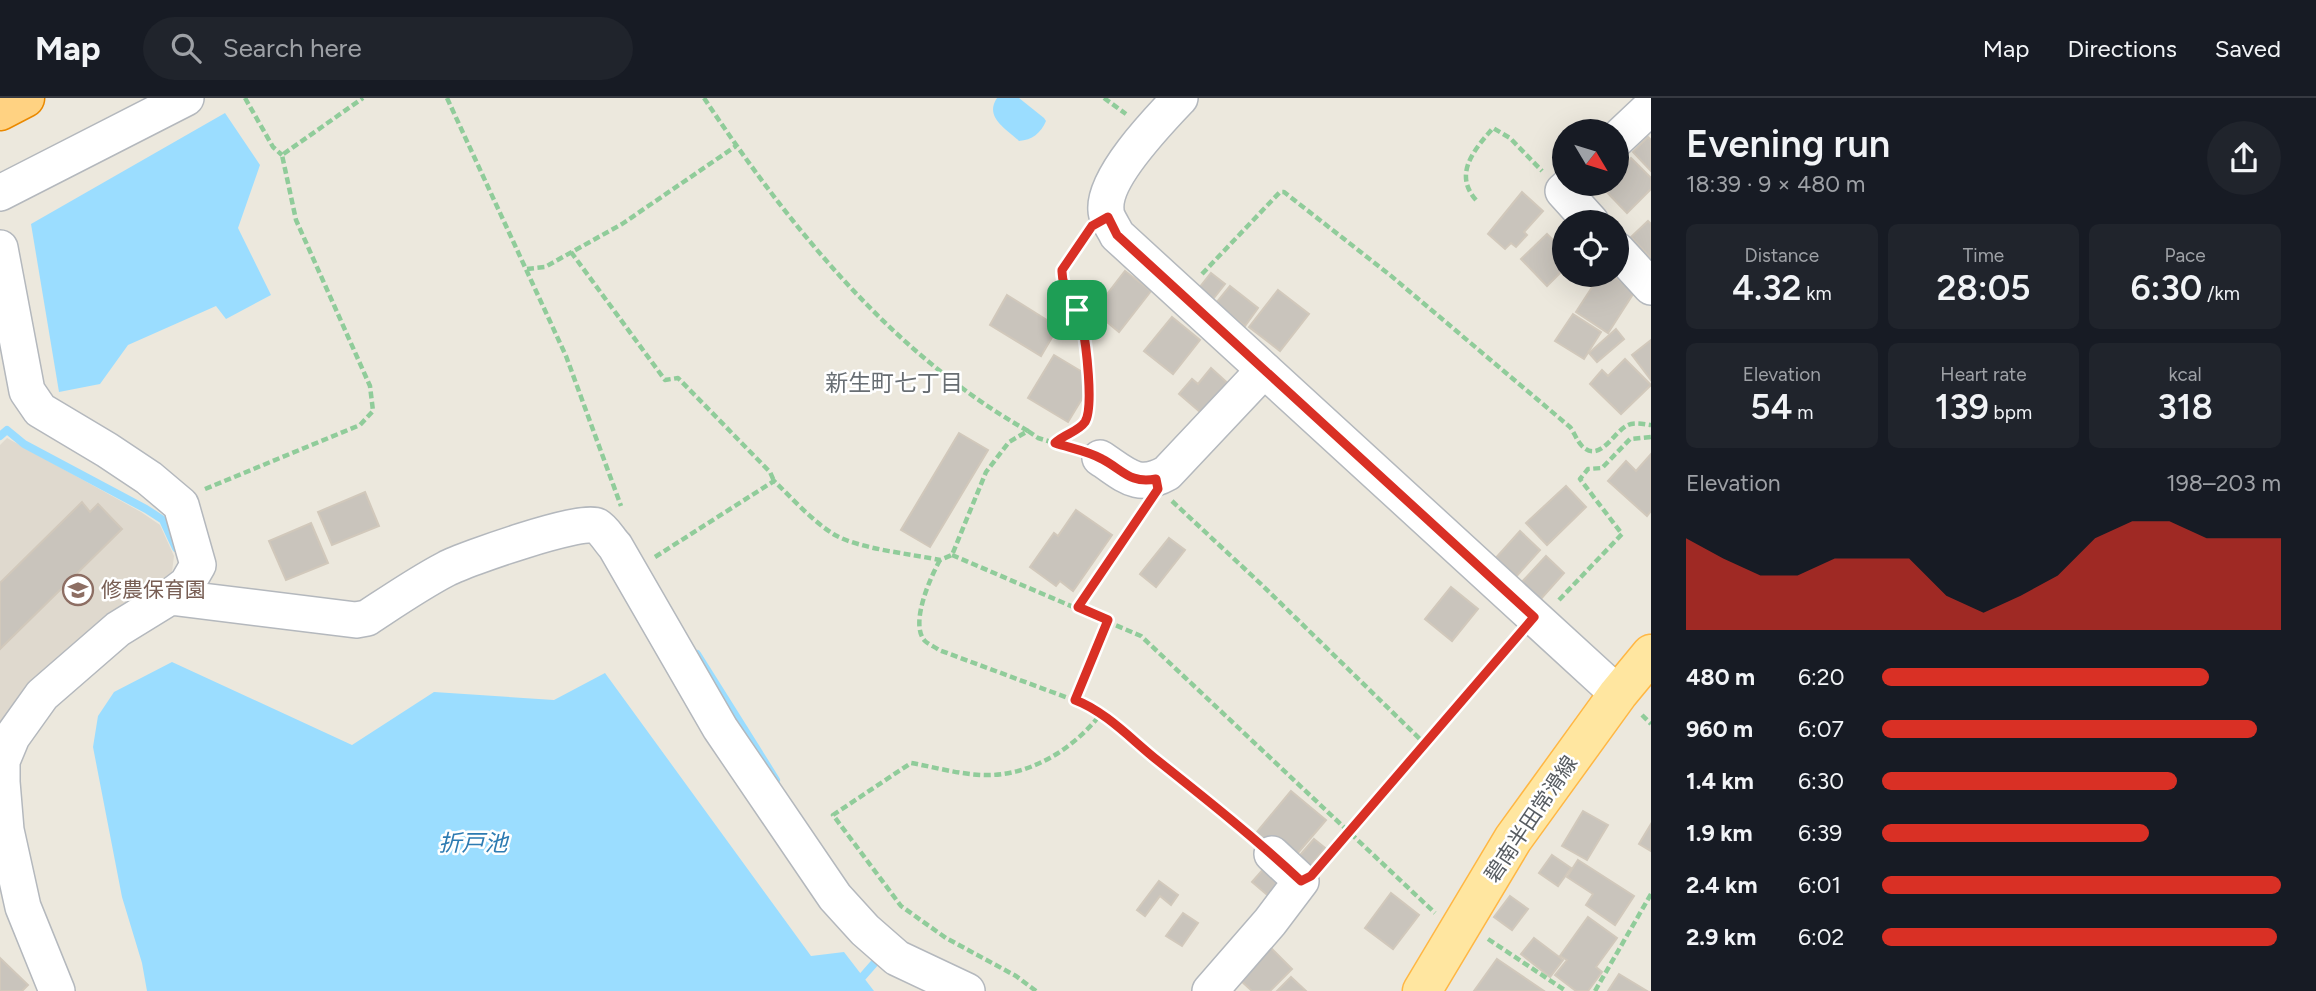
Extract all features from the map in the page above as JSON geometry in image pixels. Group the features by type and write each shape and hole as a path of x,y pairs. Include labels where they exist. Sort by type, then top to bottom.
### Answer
{"highway":[{"path":"0,111 24,98"}],"main road":[{"name":"碧南半田常滑線","path":"1422,991 1513,839 1618,694 1651,654"}],"street":[{"path":"0,193 186,98"},
{"path":"1180,98 1150,130 1112,182 1105,211 1117,235 1618,694"},
{"path":"1629,128 1651,107"},
{"path":"0,248 27,391 40,410 149,478 181,505 198,565 187,584 118,629 42,695 12,737 1,761 6,830 23,907 57,991"},
{"path":"1629,263 1651,287"},
{"path":"1100,458 1134,480 1157,484 1264,370"},
{"path":"170,597 356,620 367,618 448,568 574,526 597,526 615,546 720,728 835,897 865,930 897,958 967,991"},
{"path":"1210,991 1270,922 1301,881 1272,854"}],"path":[{"path":"181,505 189,496 360,425 373,411 370,386 296,220 282,155 273,147 245,98"},
{"path":"282,155 363,98"},
{"path":"447,98 566,356 623,513"},
{"path":"704,98 736,146 827,263 895,331 972,397 1038,438 1100,458"},
{"path":"1476,200 1467,190 1465,169 1480,143 1493,128 1510,138 1552,175"},
{"path":"527,269 545,267 622,223 736,146"},
{"path":"1182,295 1280,192 1284,192 1390,275 1570,426 1586,449 1594,451 1604,448 1622,428 1632,423 1651,425"},
{"path":"1055,443 1066,434 1080,429 1087,419 1091,405 1082,325 1062,278 1062,270 1092,226 1108,217"},
{"path":"571,252 665,380 678,379 770,472 774,481 816,521 836,535 855,543 940,560 953,555 1141,635 1443,920 1460,926 1566,991"},
{"path":"953,555 986,472 1009,442 1028,431"},
{"path":"1301,881 1311,876 1424,743 1536,619 1622,534 1580,479 1588,470 1602,468 1630,439 1651,437"},
{"path":"650,560 774,481"},
{"path":"1078,607 1157,484 1424,743"},
{"path":"940,560 930,578 919,622 920,633 925,641 939,650 1087,705 1272,854"},
{"path":"1075,700 1108,620"},
{"path":"1036,991 1016,976 946,938 901,906 833,815 911,763 982,775 1010,773 1035,765 1084,735 1100,715"},
{"path":"1595,991 1651,894"}],"shaded area":[{"name":"修農保育園","path":"7,438 160,525 174,556 171,580 0,728 0,445"}],"water":[{"path":"997,98 1019,98 1044,118 1044,125 1032,137 1019,141 995,117 993,111"},
{"path":"225,113 260,165 238,228 271,295 226,319 216,306 128,345 100,384 59,392 31,224"},
{"name":"折戸池","path":"172,662 352,745 434,692 554,700 605,673 811,956 844,952 874,991 147,991 142,963 122,897 93,747 98,716 114,692"}],"building":[{"path":"1648,137 1651,140 1651,171 1633,152"},
{"path":"1631,158 1651,178 1651,189 1629,211 1624,210 1611,196 1629,196"},
{"path":"1522,192 1543,211 1524,232 1527,235 1516,247 1511,243 1505,249 1488,234"},
{"path":"1648,221 1651,224 1651,258 1631,237"},
{"path":"1547,234 1552,239 1552,281 1547,286 1521,259"},
{"path":"1125,271 1151,291 1119,332 1094,311"},
{"path":"1211,273 1225,284 1213,299 1199,288"},
{"path":"1230,286 1258,308 1245,326 1216,303"},
{"path":"1592,287 1629,287 1635,291 1608,333 1576,312"},
{"path":"1278,290 1309,314 1280,351 1249,327"},
{"path":"1007,295 1058,327 1041,356 990,325"},
{"path":"1573,314 1601,332 1584,359 1555,341"},
{"path":"1172,317 1200,340 1173,374 1144,351"},
{"path":"1616,329 1624,339 1597,362 1589,353"},
{"path":"1651,340 1651,380 1632,355"},
{"path":"1054,355 1094,379 1068,422 1028,398"},
{"path":"1625,359 1651,385 1621,414 1590,384 1602,370 1608,376"},
{"path":"1211,368 1232,387 1206,417 1179,394 1192,379 1198,384"},
{"path":"959,433 988,450 930,547 901,530"},
{"path":"1651,454 1651,511 1647,516 1608,481 1626,461 1636,471"},
{"path":"1566,486 1586,507 1547,545 1526,523"},
{"path":"365,492 379,526 332,545 318,512"},
{"path":"82,502 90,512 98,504 122,529 0,649 0,583"},
{"path":"1076,510 1112,535 1073,591 1060,581 1056,586 1030,567 1054,533 1058,536"},
{"path":"311,523 328,563 286,580 269,541"},
{"path":"1520,531 1540,550 1514,579 1494,560"},
{"path":"1169,538 1185,550 1156,587 1140,574"},
{"path":"1546,556 1564,573 1539,601 1520,584"},
{"path":"1451,587 1478,609 1452,641 1425,619"},
{"path":"1291,791 1326,820 1291,861 1256,833"},
{"path":"1583,811 1608,825 1587,860 1562,846"},
{"path":"1651,824 1651,851 1639,844"},
{"path":"1314,839 1325,848 1306,871 1295,861"},
{"path":"1552,855 1571,868 1558,886 1539,873"},
{"path":"1578,860 1634,896 1615,925 1586,905 1593,894 1567,877"},
{"path":"1267,865 1286,882 1272,899 1252,882"},
{"path":"1159,881 1178,895 1171,905 1160,896 1145,916 1137,910"},
{"path":"1391,893 1419,915 1393,949 1365,928"},
{"path":"1510,896 1528,909 1512,930 1494,917"},
{"path":"1183,913 1198,923 1182,946 1166,936"},
{"path":"1588,917 1617,938 1596,967 1602,972 1588,991 1576,991 1555,975 1567,960 1560,956"},
{"path":"1534,938 1563,960 1550,977 1521,954"},
{"path":"1271,948 1292,969 1270,991 1252,991 1240,980"},
{"path":"0,958 28,985 22,991 0,991"},
{"path":"1497,959 1544,991 1474,991"},
{"path":"1619,974 1647,991 1608,991"},
{"path":"1291,977 1306,991 1277,991"}],"waterway":[{"path":"0,436 7,430 24,444 146,509 163,520 176,548"},
{"path":"697,654 776,780"},
{"path":"850,991 878,959"}],"place":[{"name":"修農保育園","path":"78,590"}],"district":[{"name":"新生町七丁目","path":"894,383"}],"route":[{"path":"1108,217 1117,235 1534,617 1311,876 1301,881 1272,854 1120,730 1087,705 1075,700 1108,620 1078,607 1158,489 1156,479 1143,482 1134,480 1100,458 1055,443 1066,434 1080,429 1087,419 1091,405 1082,325 1077,310 1062,278 1062,270 1092,226 1108,217"}]}
